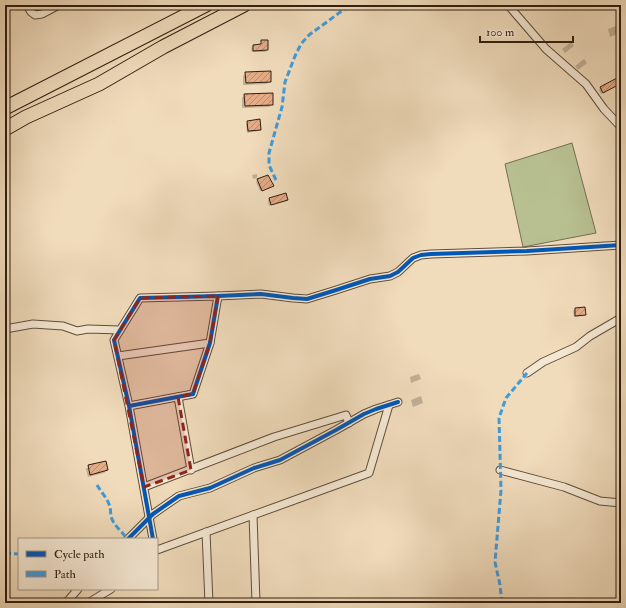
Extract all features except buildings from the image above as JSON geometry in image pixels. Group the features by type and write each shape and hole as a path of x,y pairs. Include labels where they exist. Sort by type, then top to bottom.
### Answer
{"highway":[{"path":"5,108 206,5"},
{"path":"5,129 99,84 163,47 244,5"}],"street":[{"path":"27,5 31,12 35,15 42,14 59,5"},
{"path":"508,5 546,49 586,84 604,109 621,127"},
{"path":"153,538 129,406 114,340 140,298 261,294 307,298 333,292 370,279 390,276 398,272 413,258 421,255 527,251 621,245"},
{"path":"129,406 193,394 210,343 218,296"},
{"path":"527,373 543,362 576,347 601,329 621,318"},
{"path":"5,329 33,324 63,326 77,331 88,329 120,330"},
{"path":"118,356 210,343"},
{"path":"178,397 191,470"},
{"path":"129,538 149,517 179,496 210,488 254,468 280,460 376,409 398,402"},
{"path":"158,550 369,473 389,405"},
{"path":"144,487 274,437 331,419 346,415 349,423"},
{"path":"500,470 564,487 600,501 621,502"},
{"path":"253,515 256,603"},
{"path":"206,532 208,603"},
{"path":"66,603 77,590"},
{"path":"90,603 110,590"}],"highlighted area":[{"path":"218,296 210,343 193,394 178,397 191,470 144,487 114,340 140,298"}],"green space":[{"path":"572,143 596,233 523,247 505,164"}],"marked path":[{"path":"276,180 269,165 269,153 282,107 285,82 295,56 301,44 309,35 350,5"},
{"path":"502,603 495,562 501,490 499,418 506,398 527,373"},
{"path":"97,485 109,504 113,522 126,538"},
{"path":"5,553 18,554"}],"cycle path":[{"path":"218,296 261,294 307,299 370,279 390,276 398,272 413,258 421,255 527,251 621,245"},
{"path":"218,296 210,343 193,394 129,406 114,340 140,298 218,296"},
{"path":"129,538 153,514 179,496 210,488 254,468 280,460 364,414 398,402"},
{"path":"129,406 153,538"}]}
